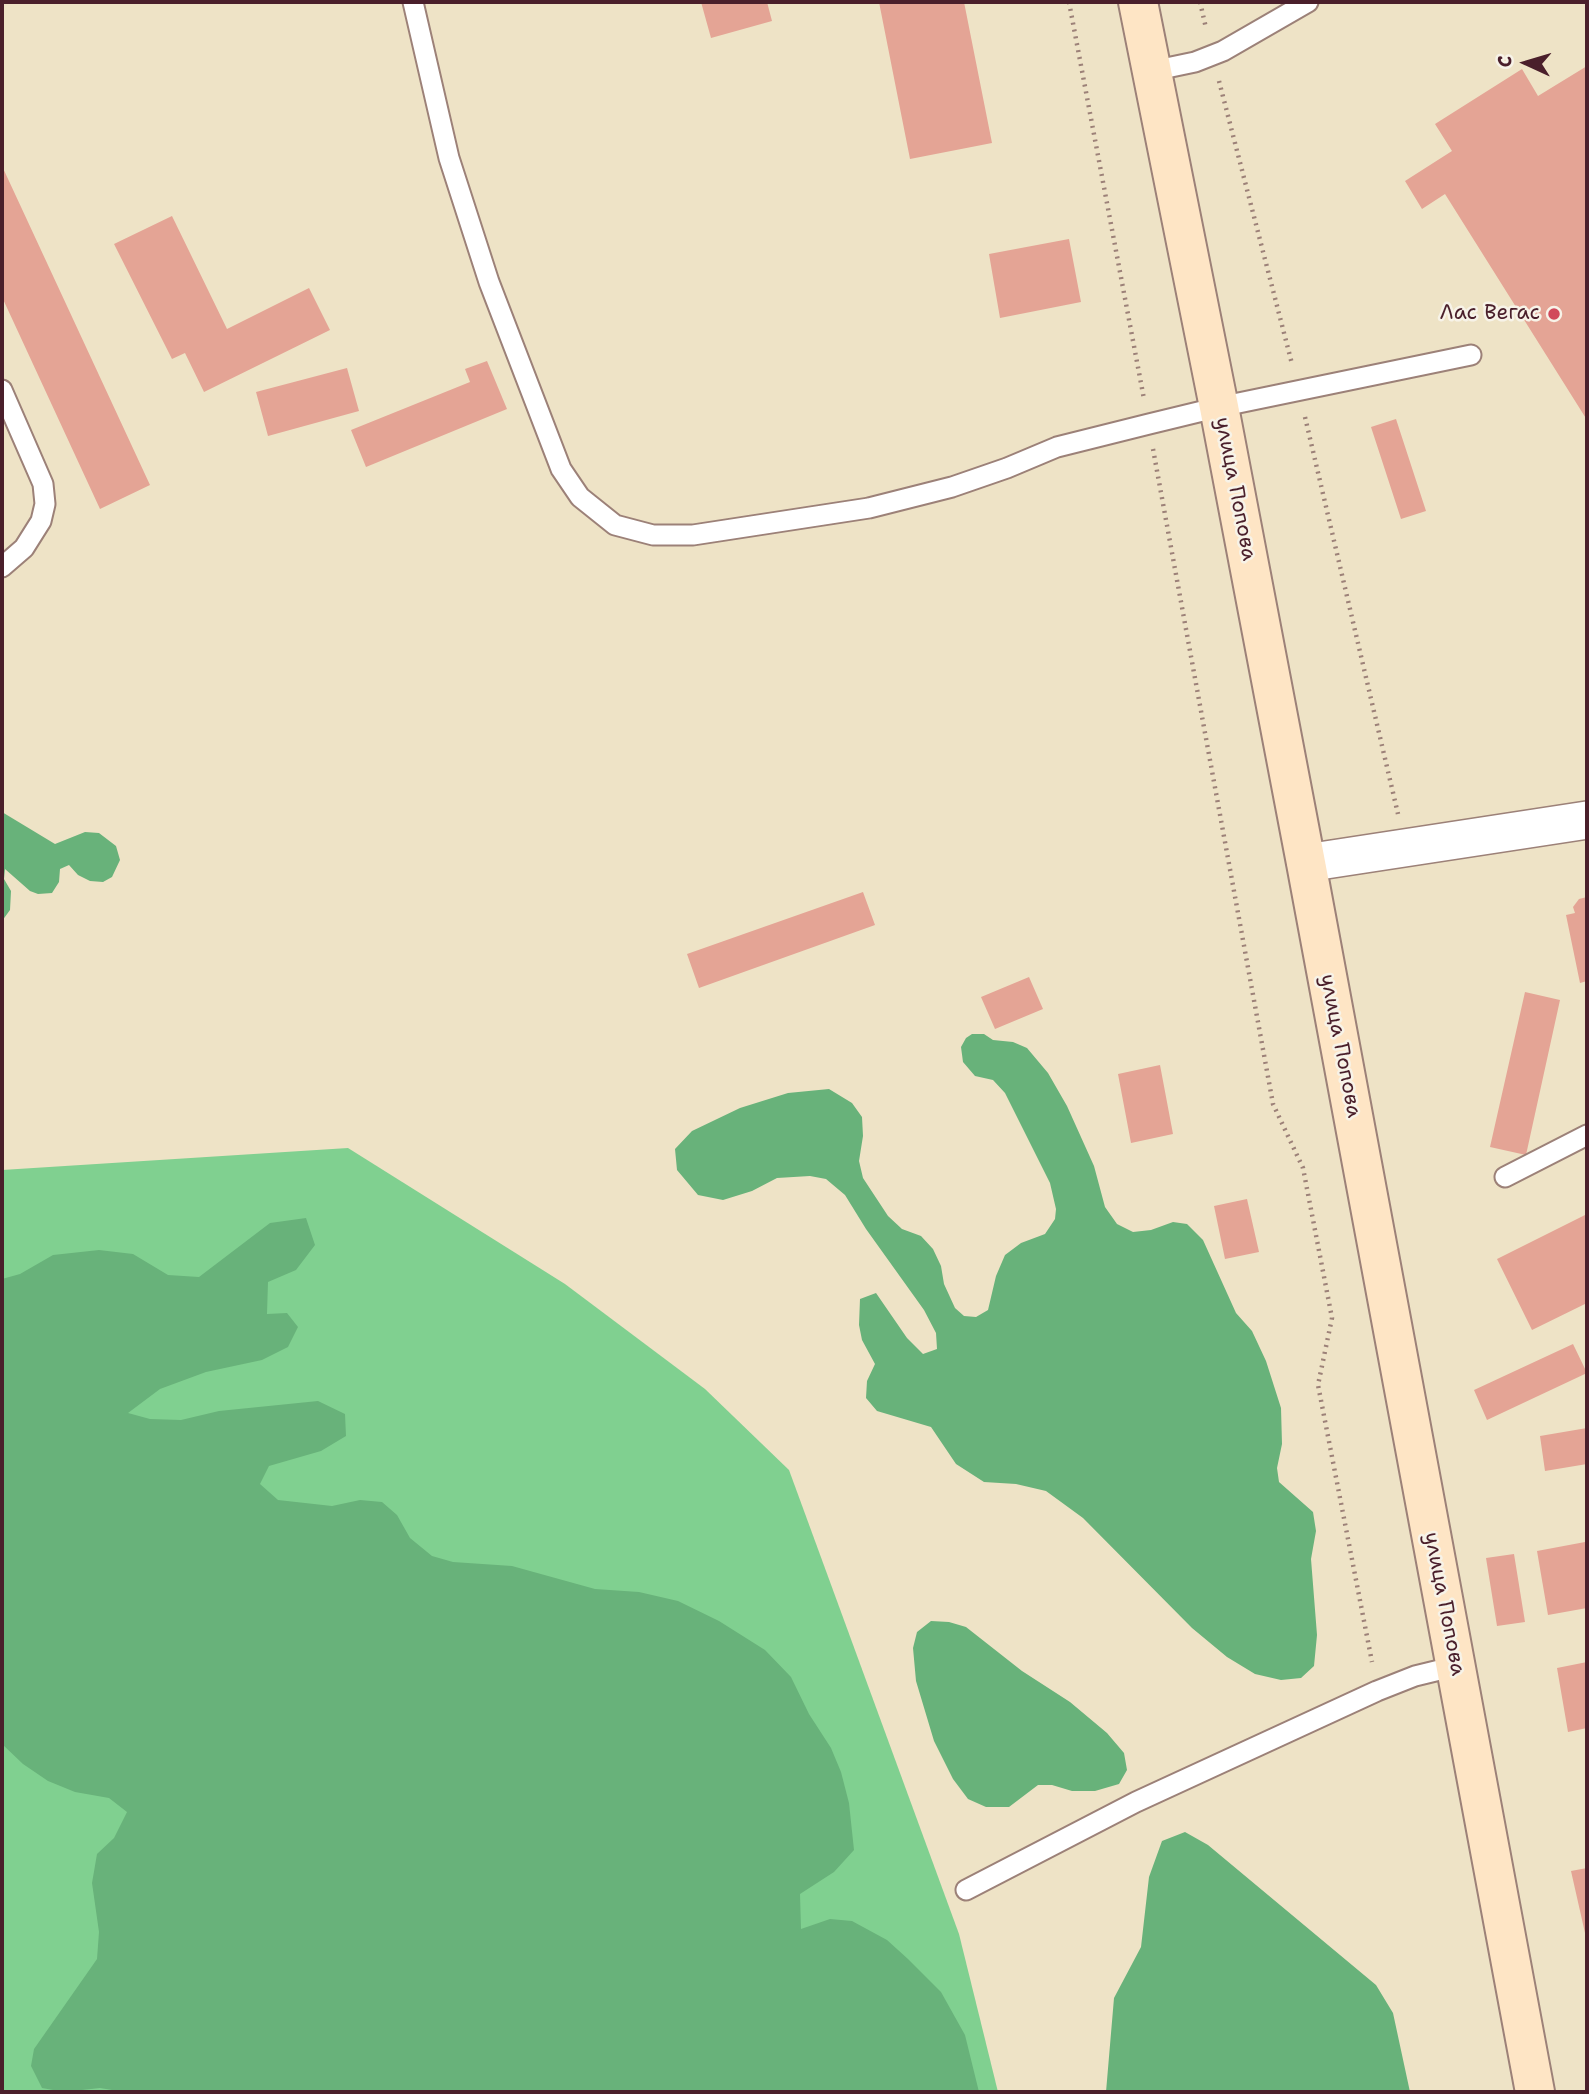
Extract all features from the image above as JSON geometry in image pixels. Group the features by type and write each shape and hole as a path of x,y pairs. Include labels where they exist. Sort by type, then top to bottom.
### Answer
{"main road":[{"name":"улица Попова","path":"1138,2 1306,863 1535,2092"}],"street":[{"path":"1306,863 1587,820"}],"lane":[{"path":"413,2 449,158 489,282 561,469 580,497 615,525 653,535 693,535 869,508 952,487 1057,447 1219,407 1471,355"},
{"path":"1152,71 1195,62 1213,55 1308,2"},
{"path":"2,390 43,484 45,504 41,521 24,548 2,567"},
{"path":"1505,1177 1587,1135"},
{"path":"966,1890 1136,1802 1377,1691 1415,1676 1456,1666"}],"path":[{"path":"1069,2 1273,1104 1303,1168 1332,1318 1318,1385 1377,1691"},
{"path":"1213,55 1298,391 1398,814"}],"green space":[{"path":"2,812 55,844 85,832 99,833 116,846 120,860 112,877 103,882 90,881 78,875 69,865 60,869 59,882 52,893 38,894 30,891 5,869 4,879 11,891 10,910 2,921"},
{"path":"972,1034 984,1034 993,1040 1013,1042 1027,1048 1048,1073 1067,1106 1094,1166 1105,1207 1117,1224 1133,1232 1151,1230 1173,1222 1187,1224 1203,1240 1236,1313 1252,1331 1266,1361 1281,1408 1282,1444 1277,1468 1279,1482 1313,1512 1316,1531 1311,1559 1317,1635 1314,1666 1301,1678 1281,1680 1255,1674 1227,1657 1192,1628 1083,1518 1046,1491 1016,1484 984,1482 956,1464 931,1427 877,1411 866,1398 867,1381 875,1364 862,1340 859,1325 860,1299 876,1293 907,1338 923,1354 937,1349 936,1333 924,1310 845,1195 826,1179 810,1176 777,1178 752,1191 723,1200 698,1195 677,1170 675,1149 692,1131 740,1108 788,1093 829,1089 852,1103 862,1117 863,1136 859,1161 863,1178 888,1216 902,1229 921,1236 933,1249 955,1308 964,1316 976,1317 988,1310 996,1276 1005,1255 1021,1243 1045,1234 1055,1219 1056,1209 1050,1183 1005,1093 993,1080 975,1076 963,1062 961,1047"},
{"path":"348,1148 565,1284 705,1389 789,1470 959,1934 998,2092 2,2092 2,1170"},
{"path":"306,1218 315,1245 296,1270 268,1282 267,1314 287,1313 298,1327 288,1347 262,1360 206,1372 160,1389 128,1413 150,1419 181,1420 219,1411 318,1401 345,1414 346,1436 321,1451 269,1466 260,1484 278,1500 332,1506 360,1500 382,1502 397,1515 410,1538 432,1556 453,1562 512,1566 595,1589 639,1592 678,1601 719,1621 765,1650 791,1677 809,1714 831,1748 849,1803 854,1850 834,1872 800,1894 801,1929 830,1919 852,1921 887,1940 908,1959 941,1992 965,2035 979,2092 124,2092 100,2088 64,2092 42,2088 31,2066 34,2049 97,1959 99,1932 92,1883 97,1854 114,1838 127,1812 109,1798 75,1792 48,1781 23,1764 2,1744 2,1279 20,1274 53,1255 99,1250 133,1254 168,1275 199,1277 270,1223"},
{"path":"931,1621 966,1627 1022,1671 1070,1702 1107,1733 1124,1753 1127,1770 1119,1784 1095,1791 1072,1791 1052,1785 1038,1785 1009,1807 986,1807 968,1799 953,1779 934,1741 916,1681 913,1648 917,1632"},
{"path":"1185,1832 1208,1845 1376,1985 1393,2013 1410,2092 1106,2092 1114,1998 1141,1947 1149,1877 1162,1841"}],"building":[{"path":"701,2 767,2 772,21 711,38"},
{"path":"879,2 964,2 992,143 910,159"},
{"name":"Лас Вегас","path":"1587,66 1587,420 1445,194 1422,209 1405,181 1452,151 1435,124 1522,69 1538,96"},
{"path":"2,166 150,485 100,509 2,297"},
{"path":"172,216 227,329 309,288 330,330 204,392 185,353 172,359 114,244"},
{"path":"1069,239 1081,302 1000,318 989,254"},
{"path":"487,361 507,409 366,467 351,430 470,382 465,369"},
{"path":"347,368 359,411 268,436 256,392"},
{"path":"1396,419 1426,511 1401,519 1371,427"},
{"path":"863,892 875,925 699,988 687,954"},
{"path":"1587,897 1587,981 1580,983 1566,915 1575,913 1573,907 1579,899"},
{"path":"1029,977 1043,1009 995,1029 981,997"},
{"path":"1525,992 1560,1000 1526,1155 1490,1147"},
{"path":"1160,1065 1173,1134 1131,1143 1118,1074"},
{"path":"1247,1199 1259,1252 1225,1259 1214,1206"},
{"path":"1587,1214 1587,1303 1532,1330 1497,1259"},
{"path":"1573,1344 1587,1373 1487,1420 1474,1390"},
{"path":"1587,1428 1587,1464 1545,1471 1540,1436"},
{"path":"1585,1542 1587,1608 1548,1615 1537,1551"},
{"path":"1514,1554 1525,1622 1497,1626 1486,1558"},
{"path":"1587,1662 1587,1728 1568,1732 1557,1668"},
{"path":"1587,1868 1587,1932 1585,1933 1571,1871"}],"place":[{"name":"Лас Вегас","path":"1554,314"}]}
